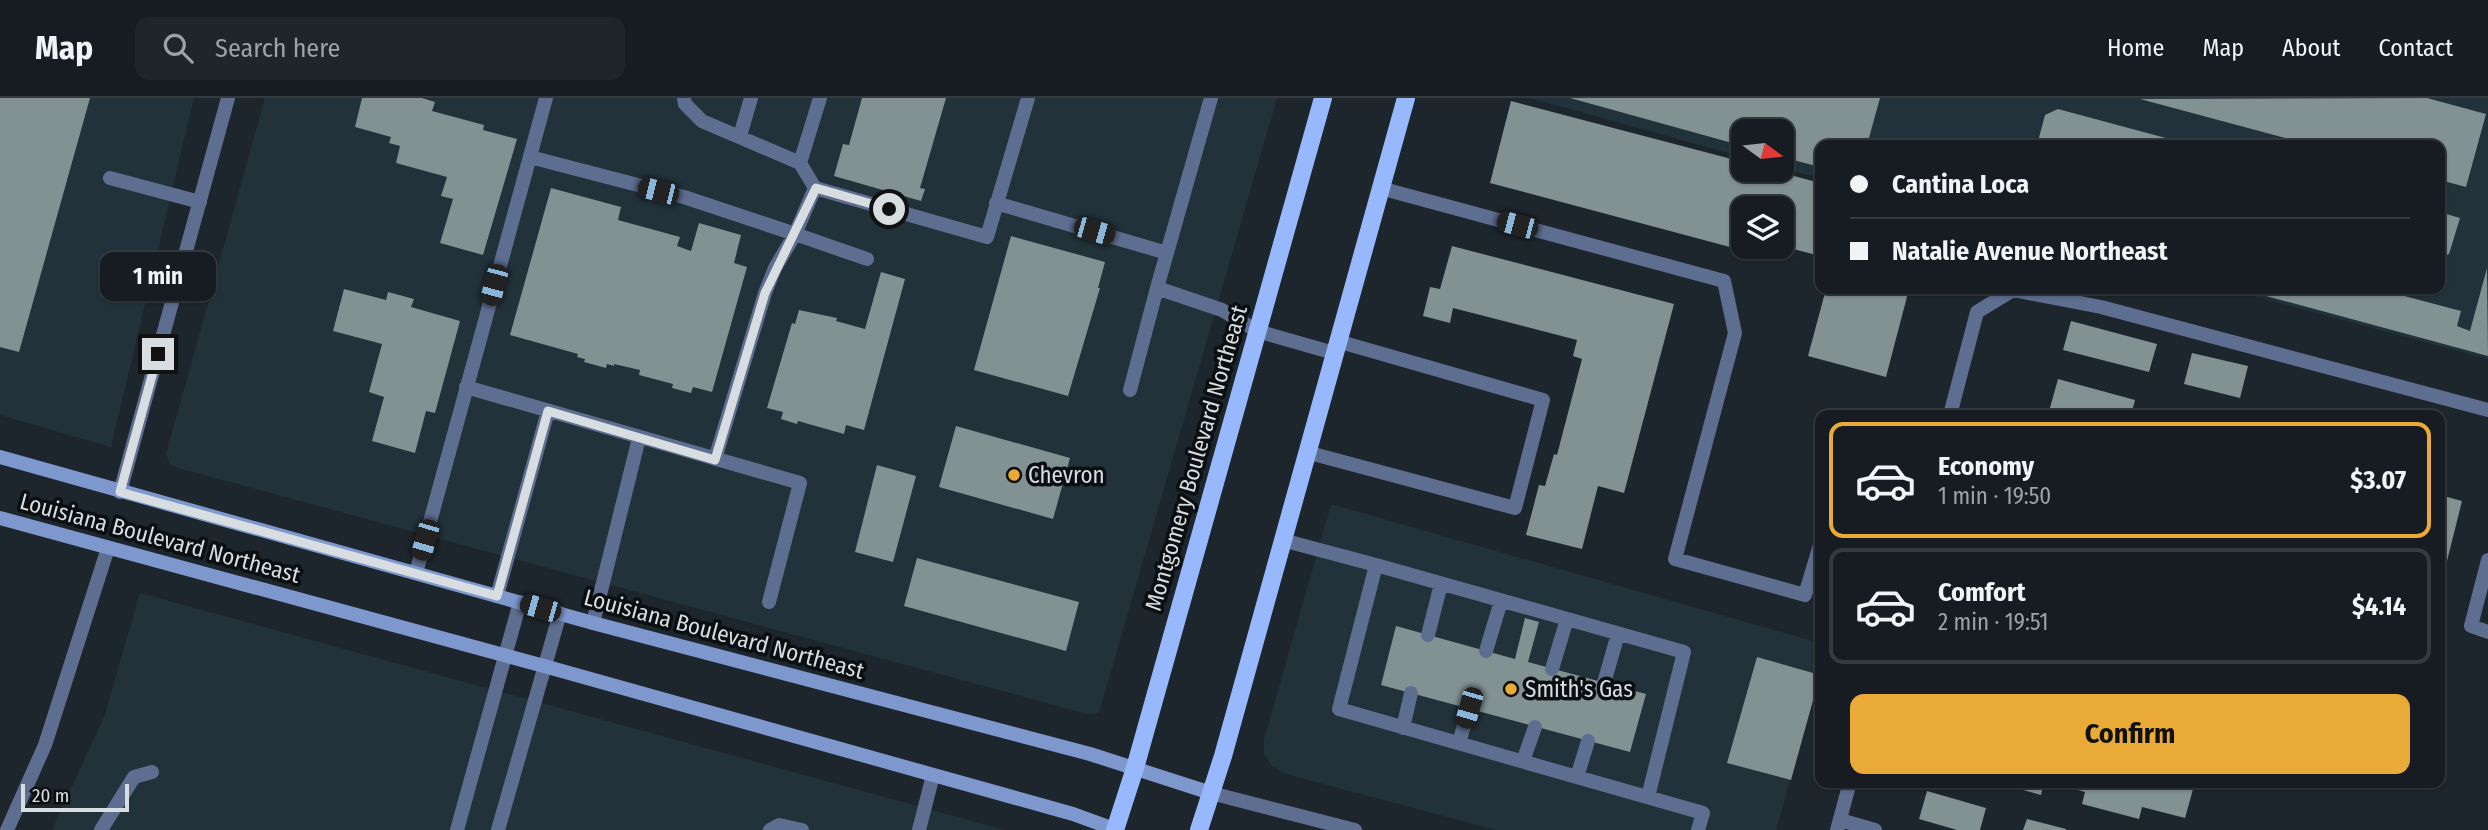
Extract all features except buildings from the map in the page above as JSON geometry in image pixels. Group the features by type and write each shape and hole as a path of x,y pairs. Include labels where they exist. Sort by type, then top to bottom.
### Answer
{"main road":[{"name":"Montgomery Boulevard Northeast","path":"1116,830 1323,98"},
{"path":"1199,830 1212,793 1406,98"},
{"name":"Louisiana Boulevard Northeast","path":"0,457 560,614 1135,768 1212,793"},
{"name":"Louisiana Boulevard Northeast","path":"0,518 544,666 1073,814 1116,830"}],"street":[{"path":"120,492 228,98"},
{"path":"416,573 546,98"},
{"path":"684,98 685,104 702,121 800,163 816,188 987,237 1028,98"},
{"path":"740,136 751,98"},
{"path":"800,163 820,98"},
{"path":"1130,390 1211,98"},
{"path":"530,157 684,197 867,258"},
{"path":"110,177 200,202"},
{"path":"715,460 765,293 816,188"},
{"path":"1380,188 1724,281 1735,333 1675,559 1805,595 1815,562"},
{"path":"996,203 1167,253"},
{"path":"1157,288 1222,310 1257,331 1335,347 1543,400 1515,508 1306,452"},
{"path":"1951,410 1977,312 2006,294"},
{"path":"2034,294 2101,307 2488,410"},
{"path":"466,387 800,483 769,602"},
{"path":"497,596 548,411"},
{"path":"593,623 639,438"},
{"path":"1282,540 1684,652 1647,797"},
{"path":"7,830 45,745 108,548"},
{"path":"2488,560 2471,626 2488,632"},
{"path":"1376,565 1339,709 1703,813 1698,830"},
{"path":"1428,635 1441,584"},
{"path":"1486,651 1501,601"},
{"path":"457,830 520,602"},
{"path":"498,830 560,614"},
{"path":"1552,669 1567,619"},
{"path":"1604,683 1618,634"},
{"path":"1403,728 1411,693"},
{"path":"1459,743 1469,708"},
{"path":"1523,761 1535,727"},
{"path":"1577,777 1588,741"},
{"path":"101,830 134,777 152,772"},
{"path":"919,830 933,775"},
{"path":"1848,788 1838,825 1875,830"},
{"name":"Louisiana Boulevard Northeast","path":"1212,793 1355,830"},
{"path":"770,830 779,825 798,829"}],"shaded area":[{"path":"0,98 194,98 111,447 0,415"},
{"path":"265,98 1277,98 1099,713 1087,714 170,464 166,454"},
{"path":"1530,98 2488,98 2488,359 2246,294 2445,294 2445,140 1815,140 1815,177 1794,171 1794,119 1731,119 1731,154"},
{"path":"1331,504 1815,642 1815,693 1776,830 1496,830 1282,773 1271,765 1264,753 1264,740"},
{"path":"140,593 1005,830 52,830 104,717"}],"place":[{"name":"Chevron","path":"1014,475"},
{"name":"Smith's Gas","path":"1511,689"}],"route":[{"path":"158,354 120,492 497,596 548,411 715,460 765,293 816,188 889,209"}]}
